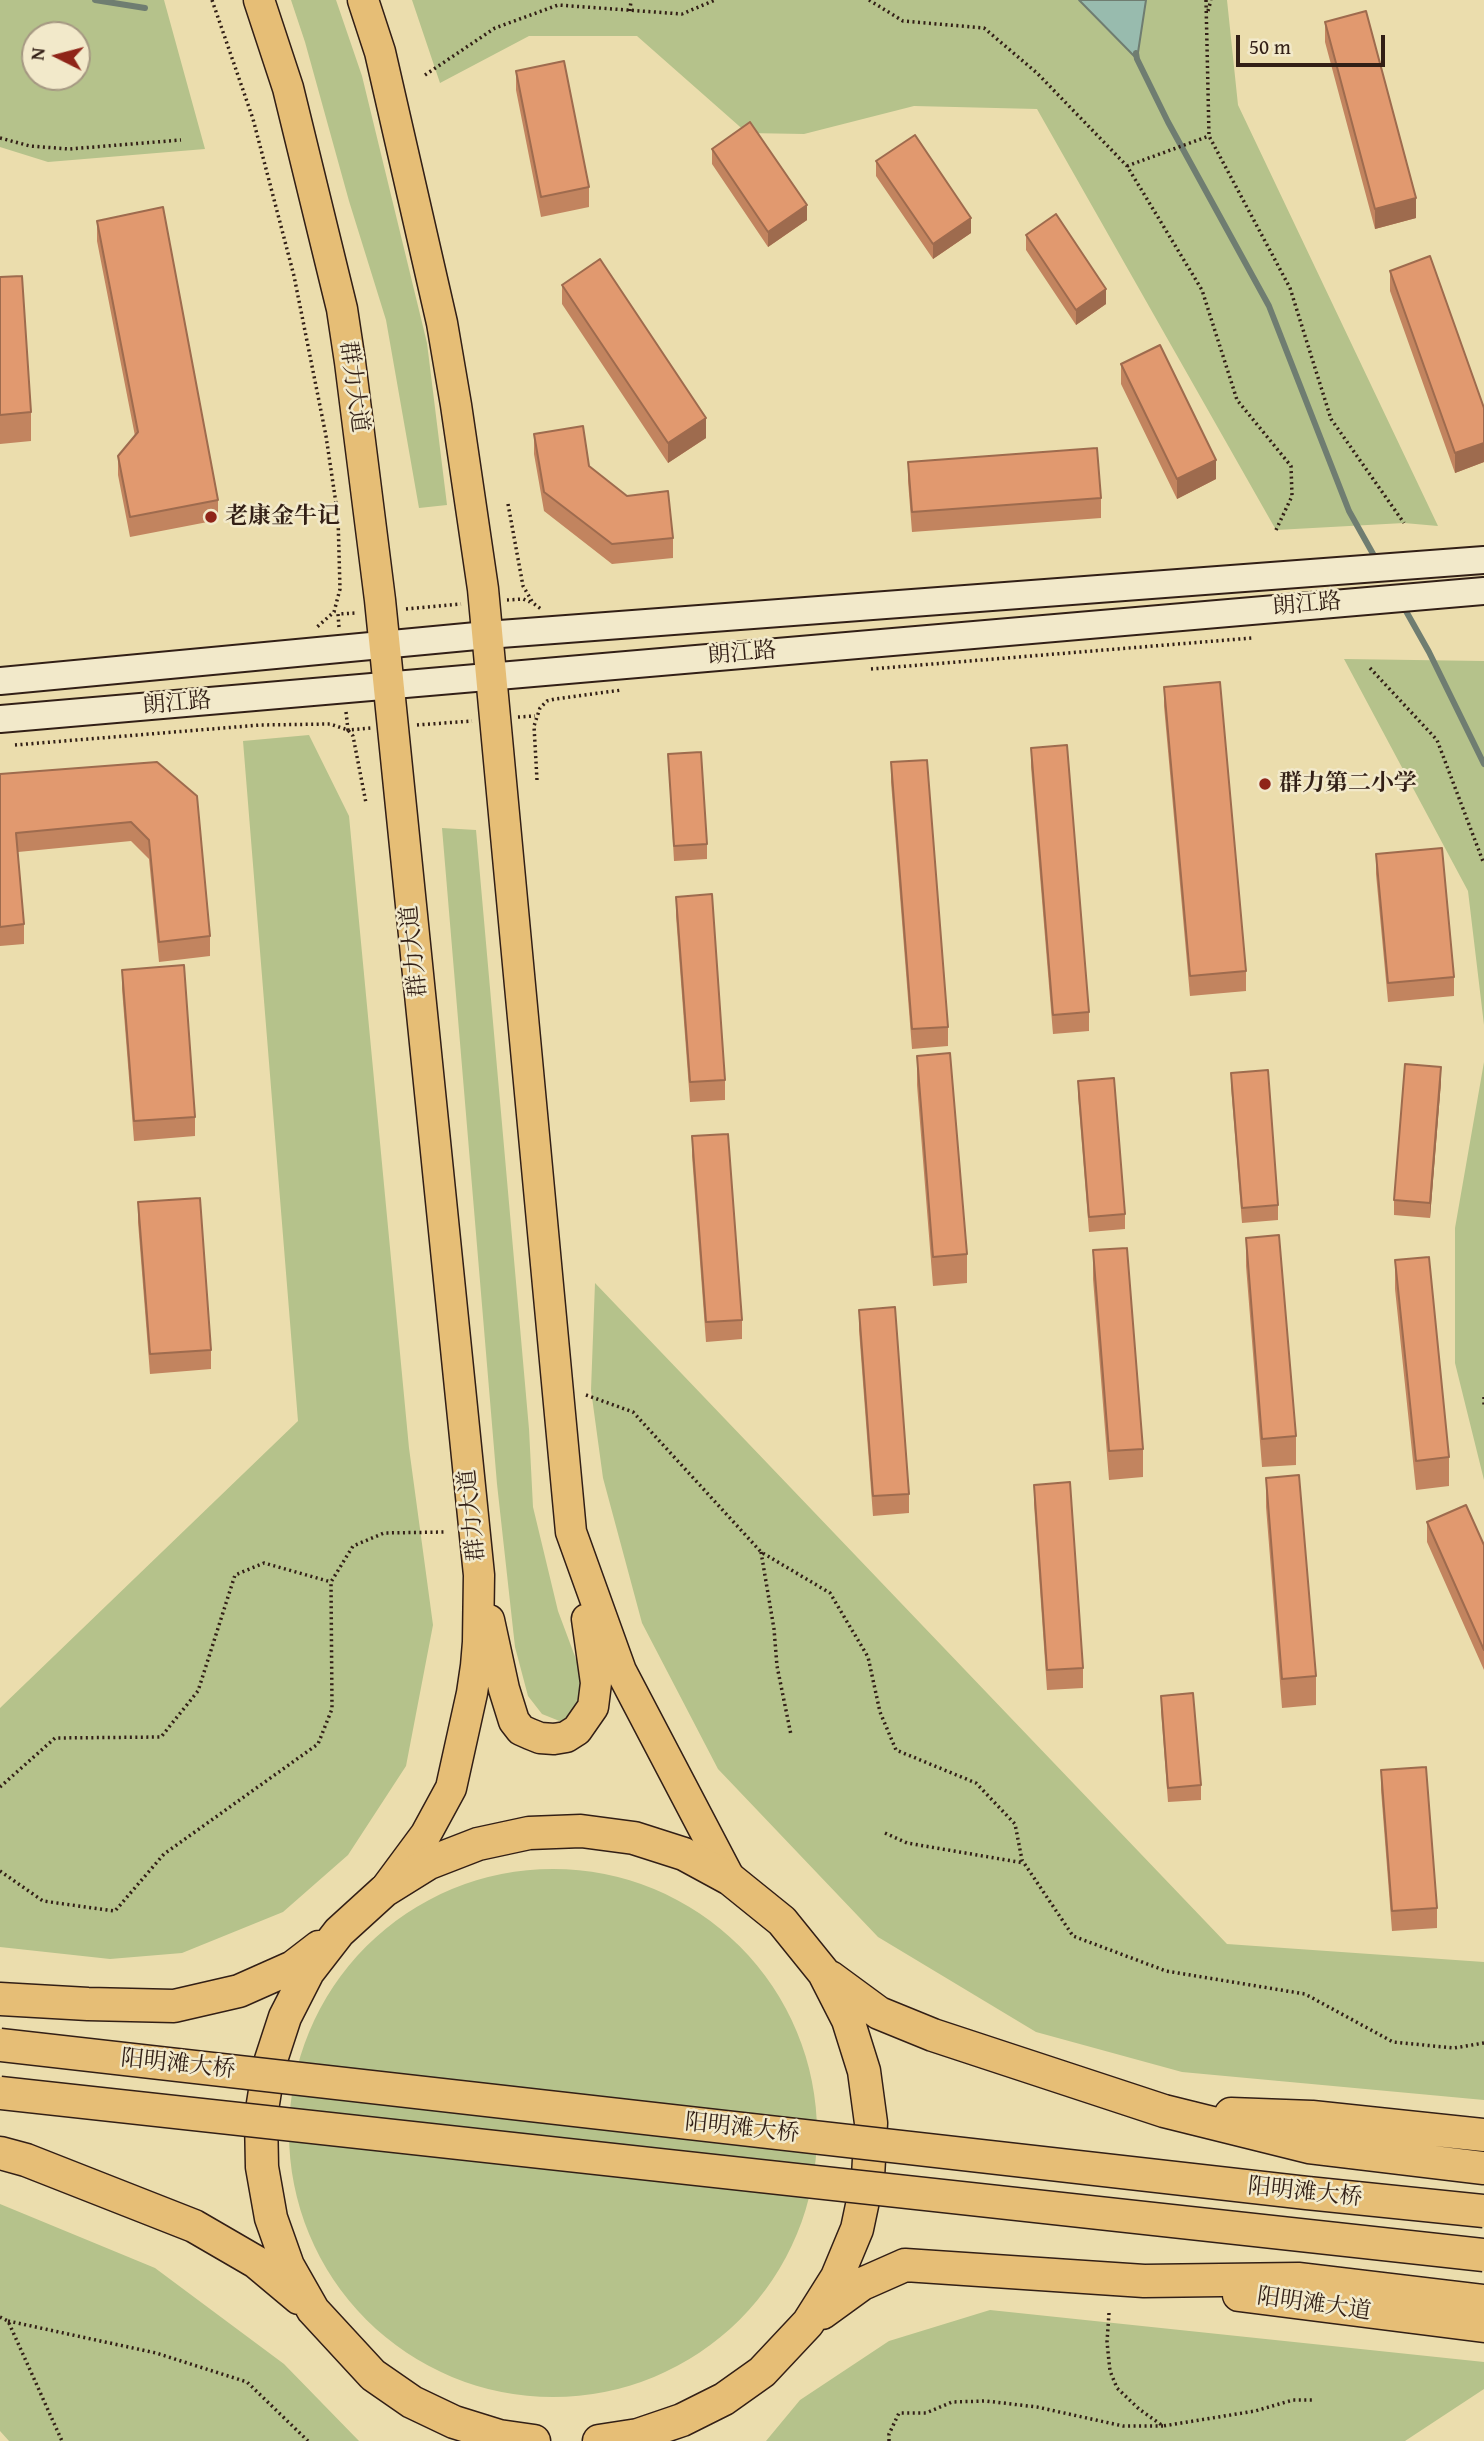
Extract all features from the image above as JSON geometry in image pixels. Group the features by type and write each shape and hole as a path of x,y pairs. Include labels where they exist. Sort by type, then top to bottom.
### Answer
{"highway":[{"path":"0,1999 174,2006 239,1991 293,1967 339,1932 384,1891 429,1863 478,1844 529,1833 582,1831 634,1838 684,1854 730,1879 782,1921 824,1973 848,2020 864,2071 871,2123 868,2177 857,2229 837,2277 808,2323 762,2372 724,2399 682,2420 638,2435 598,2441"},
{"path":"313,2310 288,2266 271,2218 261,2167 261,2116 268,2066 285,2017 308,1972 339,1932"},
{"path":"824,1973 878,2013 933,2035 1164,2111 1310,2147 1484,2168"},
{"path":"0,1986 88,2004"},
{"name":"阳明滩大桥","path":"0,2045 1484,2211"},
{"name":"阳明滩大桥","path":"0,2093 1484,2255"},
{"path":"1164,2111 1312,2117 1484,2135"},
{"path":"9,2157 194,2226 256,2262 313,2310 373,2375 412,2402 454,2422 499,2436 534,2441"},
{"path":"808,2323 862,2284 905,2265 1144,2281 1298,2279 1484,2301"},
{"name":"阳明滩大道","path":"1144,2281 1484,2326"}],"main road":[{"name":"群力大道","path":"259,0 288,88 342,309 351,362 389,687 479,1575 475,1675 450,1788 426,1834 384,1891"},
{"path":"363,0 380,52 442,323 469,491 492,675 571,1532 593,1654 596,1697 586,1720 566,1737 540,1738 521,1730 514,1721 504,1689 479,1575"},
{"name":"朗江路","path":"0,681 487,635 1480,560"},
{"name":"朗江路","path":"0,719 1484,591"},
{"path":"571,1532 621,1671 730,1879"}],"path":[{"path":"212,0 253,119 294,276 326,436 338,517 340,589 336,613 312,629"},
{"path":"630,11 631,0"},
{"path":"425,75 495,28 558,5 682,14 715,0"},
{"path":"869,0 903,21 984,28 1037,73 1127,166 1202,290 1237,400 1291,466 1292,496 1276,530"},
{"path":"1209,0 1209,136 1290,288 1331,419 1404,523"},
{"path":"1127,166 1209,136"},
{"path":"0,138 30,146 69,149 181,140"},
{"path":"862,670 1252,638"},
{"path":"1370,668 1437,740 1484,863"},
{"path":"537,779 534,726 540,708 547,701 628,690"},
{"path":"15,745 260,724 330,724 348,730 353,736 366,803"},
{"path":"586,1395 634,1412 761,1552 830,1593 868,1657 880,1712 896,1750 976,1783 1015,1824 1024,1863 1073,1936 1166,1970 1305,1994 1393,2042 1454,2048 1484,2043"},
{"path":"1484,1397 1484,1405"},
{"path":"0,1871 43,1901 115,1911 164,1854 318,1744 332,1709 331,1582 353,1546 384,1533 445,1532"},
{"path":"761,1552 791,1735"},
{"path":"0,1787 55,1738 161,1737 198,1691 235,1575 264,1563 331,1582"},
{"path":"885,1833 907,1843 1024,1863"},
{"path":"1109,2313 1107,2342 1110,2371 1117,2388 1139,2409 1163,2426"},
{"path":"0,2317 156,2353 247,2382 308,2441"},
{"path":"8,2321 62,2441"},
{"path":"889,2441 889,2434 899,2413 926,2413 952,2402 986,2401 1037,2407 1123,2426 1163,2426 1255,2411 1293,2400 1315,2400"}],"green space":[{"path":"0,0 164,0 205,149 48,162 0,147"},
{"path":"291,0 336,0 362,76 427,343 447,505 419,508 386,320"},
{"path":"412,0 1227,0 1238,105 1438,526 1404,523 1276,530 1037,109 914,106 804,134 747,133 637,36 529,36 440,83"},
{"path":"1344,659 1484,661 1484,1025 1468,891"},
{"path":"309,735 349,816 409,1448 433,1625 406,1766 348,1855 283,1912 182,1953 110,1959 0,1947 0,1708 298,1421 243,741"},
{"path":"442,828 476,830 529,1429 533,1507 558,1611 583,1678 580,1707 562,1722 542,1714 528,1696 515,1647 497,1484"},
{"path":"1484,1062 1484,1480 1455,1363 1455,1228"},
{"path":"595,1283 1227,1944 1484,1962 1484,2100 1182,2072 1036,2032 878,1937 718,1769 642,1623 603,1478 591,1390"},
{"path":"553,1869 604,1875 654,1890 699,1914 739,1947 772,1987 796,2032 811,2082 817,2133 811,2184 796,2234 772,2279 739,2319 699,2352 654,2376 604,2391 553,2397 502,2391 452,2376 407,2352 367,2319 334,2279 310,2234 295,2184 289,2133 295,2082 310,2032 334,1987 367,1947 407,1914 452,1890 502,1875"},
{"path":"0,2204 155,2268 284,2364 359,2441 9,2441 0,2431"},
{"path":"990,2310 1484,2362 1484,2389 1405,2441 766,2441 800,2400 889,2341"}],"shaded area":[{"path":"1079,0 1146,0 1137,59"}],"building":[{"path":"1366,11 1416,198 1375,209 1325,22"},
{"path":"564,61 589,187 541,197 516,71"},
{"path":"750,122 807,205 768,232 712,149"},
{"path":"915,135 971,218 933,244 876,161"},
{"path":"163,207 218,500 130,517 118,456 138,432 97,221"},
{"path":"1056,214 1106,289 1076,310 1026,235"},
{"path":"1430,256 1484,408 1484,443 1455,453 1390,271"},
{"path":"600,259 706,418 668,443 562,285"},
{"path":"22,276 31,412 0,415 0,277"},
{"path":"1160,345 1216,460 1177,479 1121,364"},
{"path":"583,426 589,466 627,496 668,491 673,538 612,544 544,492 534,434"},
{"path":"1097,448 1101,498 912,512 908,462"},
{"path":"1220,682 1246,971 1190,976 1164,687"},
{"path":"1067,745 1089,1012 1053,1015 1031,748"},
{"path":"701,752 707,844 674,846 668,754"},
{"path":"927,760 948,1027 912,1029 891,762"},
{"path":"157,762 197,796 210,936 159,942 149,840 131,822 16,833 24,924 0,927 0,774"},
{"path":"1442,848 1454,977 1388,983 1376,854"},
{"path":"712,894 725,1080 690,1082 676,897"},
{"path":"184,965 195,1117 134,1121 122,970"},
{"path":"950,1053 967,1254 933,1257 917,1056"},
{"path":"1405,1064 1441,1067 1430,1203 1394,1200"},
{"path":"1268,1070 1278,1205 1242,1208 1231,1073"},
{"path":"1114,1078 1125,1214 1089,1217 1078,1081"},
{"path":"728,1134 742,1320 706,1322 692,1136"},
{"path":"200,1198 211,1350 150,1354 138,1202"},
{"path":"1279,1235 1296,1436 1262,1439 1246,1238"},
{"path":"1127,1248 1143,1449 1109,1451 1093,1250"},
{"path":"1429,1257 1449,1457 1416,1461 1395,1260"},
{"path":"895,1307 909,1494 873,1496 859,1310"},
{"path":"1299,1475 1316,1676 1282,1679 1266,1478"},
{"path":"1070,1482 1083,1668 1047,1670 1034,1485"},
{"path":"1466,1505 1484,1545 1484,1650 1427,1522"},
{"path":"1193,1693 1201,1785 1168,1788 1161,1696"},
{"path":"1426,1767 1437,1908 1392,1911 1381,1770"}],"waterway":[{"path":"95,0 145,8"},
{"path":"1136,53 1168,122 1269,306 1349,511 1377,561"},
{"path":"1402,604 1429,652 1484,764"}],"place":[{"name":"老康金牛记","path":"211,517"},
{"name":"群力第二小学","path":"1265,784"}]}
